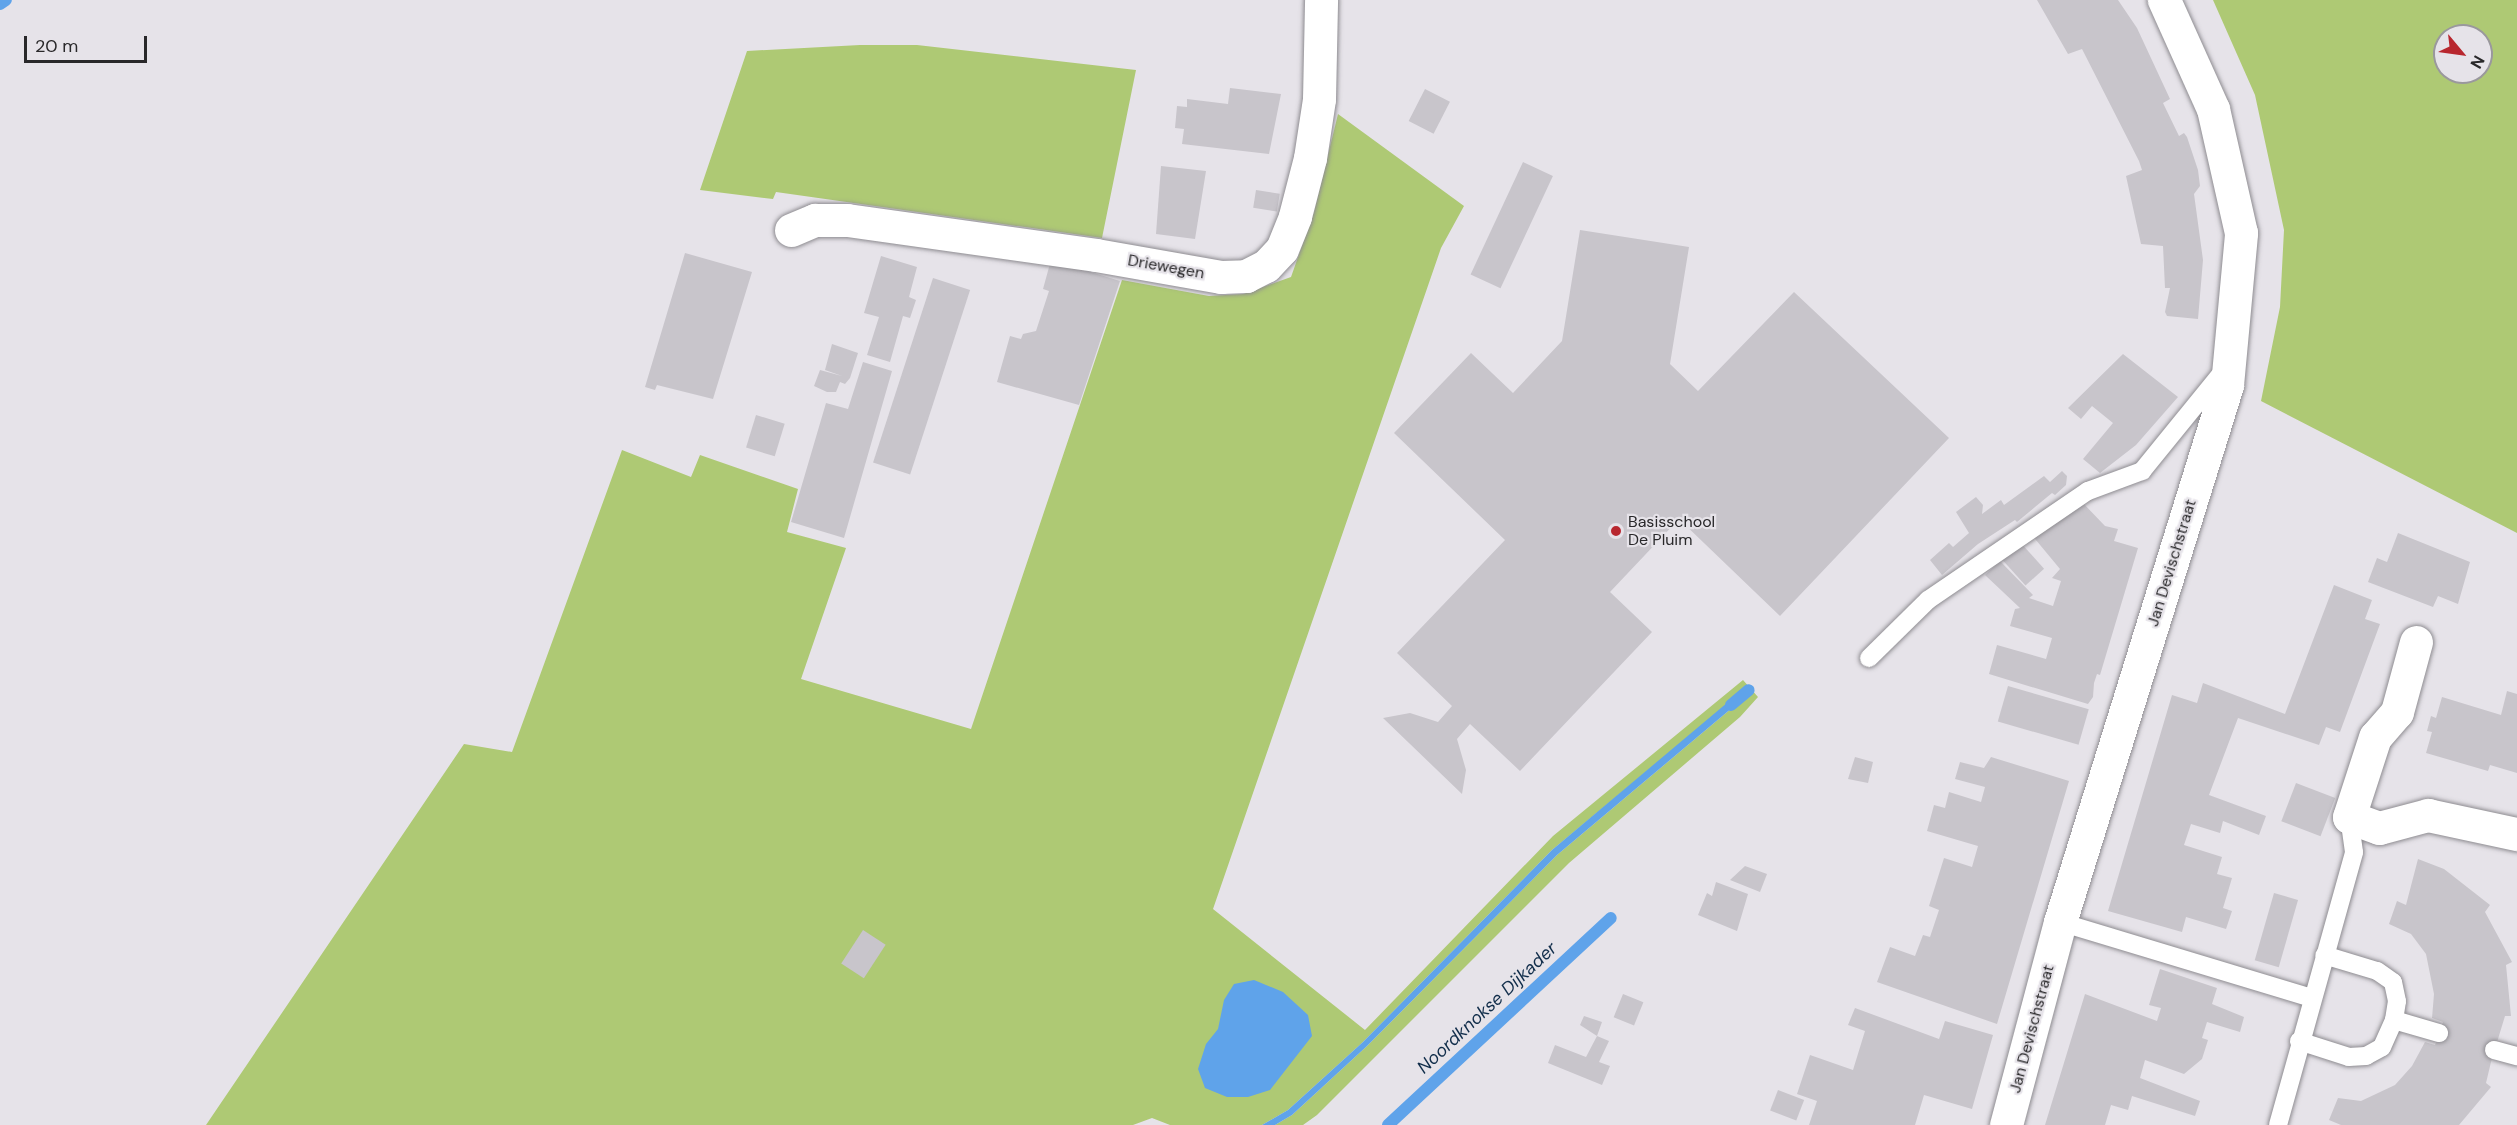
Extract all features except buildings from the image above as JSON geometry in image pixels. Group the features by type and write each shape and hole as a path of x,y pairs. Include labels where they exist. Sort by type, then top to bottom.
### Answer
{"street":[{"name":"Driewegen","path":"791,230 815,220 847,220 1096,255 1221,277 1246,276 1266,266 1282,249 1301,193 1319,99 1321,0"},
{"name":"Jan Devischstraat","path":"2006,1125 2060,922 2227,385 2241,233 2213,109 2164,0"},
{"path":"2416,642 2397,712 2375,737 2349,817 2379,828 2428,814 2517,834"}],"lane":[{"path":"1869,658 1928,600 2088,491 2142,471 2229,364"},
{"path":"2278,1125 2324,955 2355,852 2349,817"},
{"path":"2060,922 2312,998"},
{"path":"2300,1041 2349,1057 2366,1056 2382,1047 2394,1020 2397,1002 2393,982 2377,971 2324,955"},
{"path":"2394,1020 2439,1033"},
{"path":"2494,1050 2517,1056"}],"green space":[{"path":"2213,0 2517,0 2517,533 2261,401 2280,307 2284,230 2255,95"},
{"path":"860,45 917,45 1136,70 1102,238 776,192 773,199 700,190 747,51"},
{"path":"1338,114 1464,206 1441,248 1213,909 1365,1030 1553,836 1743,680 1758,697 1740,717 1569,863 1317,1115 1303,1125 1275,1125 1292,1115 1367,1046 1557,855 1745,697 1741,693 1552,850 1363,1042 1288,1110 1262,1125 1170,1125 1152,1118 1133,1125 206,1125 464,744 512,752 622,450 691,477 700,455 798,489 787,532 846,548 801,679 971,729 1122,280 1209,296 1243,294 1291,277 1314,212"}],"water":[{"path":"1740,692 1745,697 1557,855 1367,1046 1292,1115 1275,1125 1262,1125 1288,1110 1363,1042 1552,850"},
{"path":"1254,980 1283,992 1308,1015 1312,1036 1270,1090 1248,1097 1227,1097 1205,1088 1198,1069 1206,1044 1218,1029 1224,1000 1234,984"}],"waterway":[{"path":"0,4 6,0"},
{"path":"1731,705 1749,690"},
{"name":"Noordknokse Dijkader","path":"1388,1125 1611,918"}],"place":[{"name":"Basisschool De Pluim","path":"1616,531"}]}
